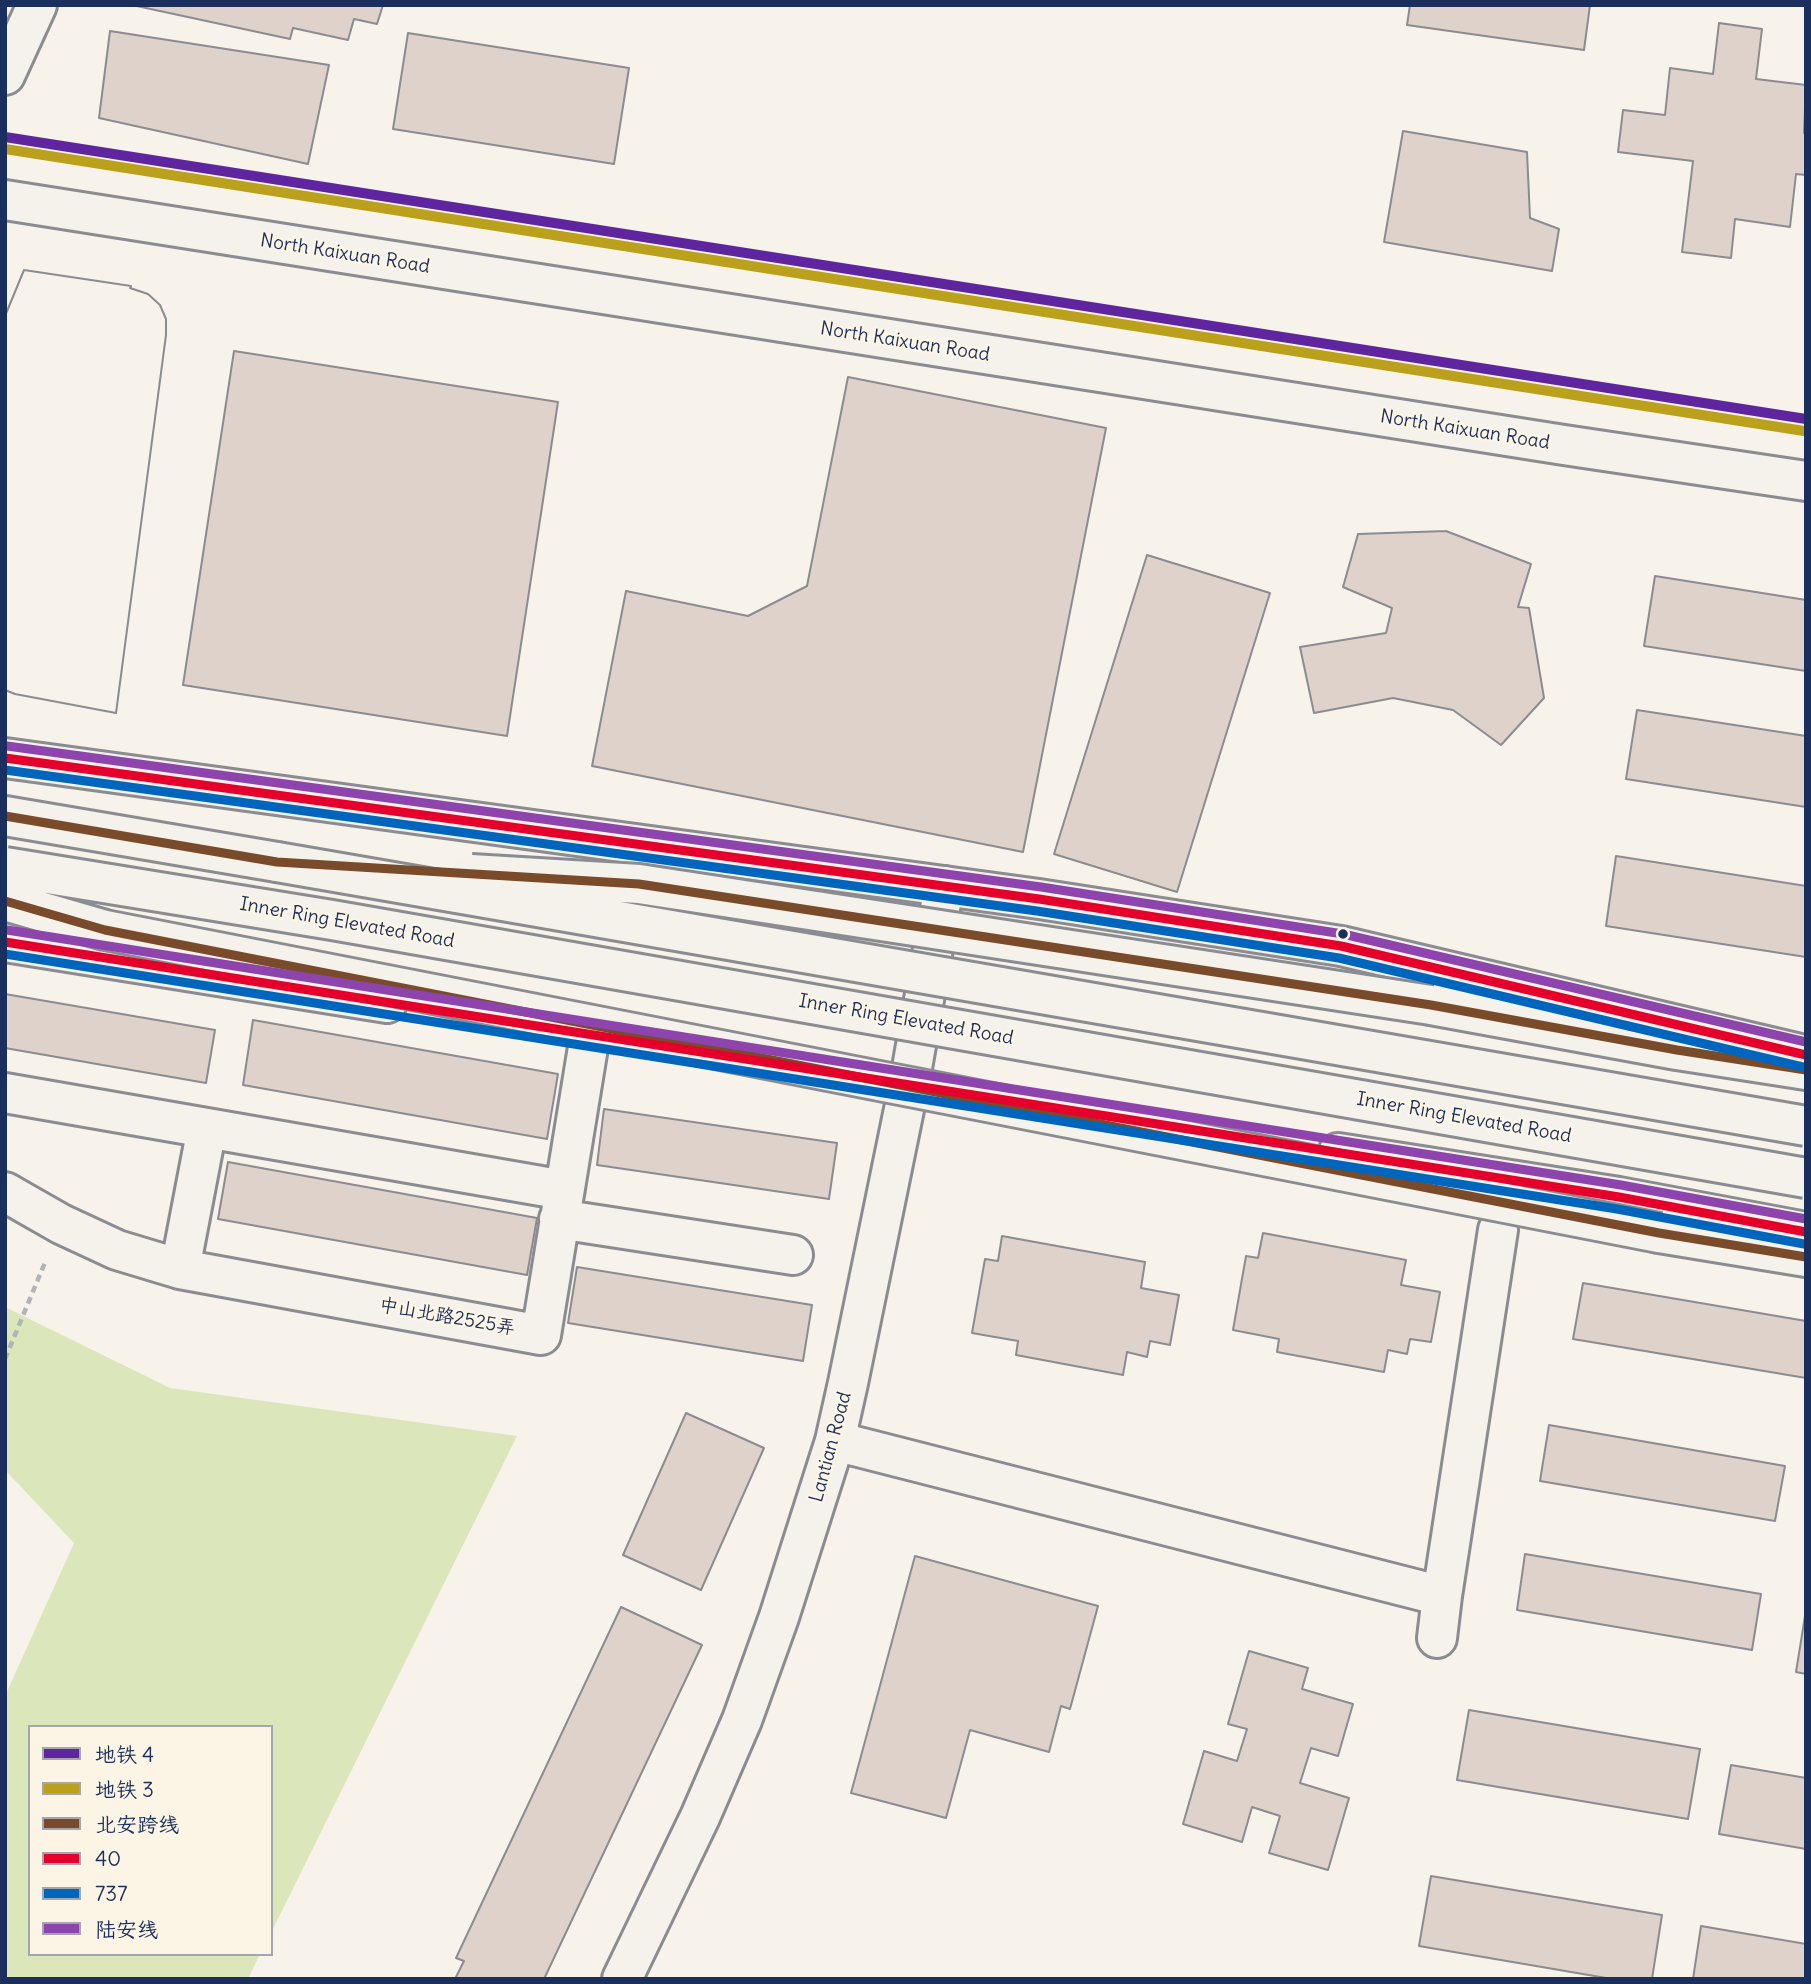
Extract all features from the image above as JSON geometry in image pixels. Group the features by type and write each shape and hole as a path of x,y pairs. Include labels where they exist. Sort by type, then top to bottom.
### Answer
{"main road":[{"path":"5,75 37,5"},
{"name":"North Kaixuan Road","path":"5,200 1806,481"},
{"path":"5,758 1038,899 1341,946 1806,1055"},
{"path":"5,816 1806,1126"},
{"path":"277,862 639,884 1431,1005 1677,1050 1806,1070"},
{"name":"Inner Ring Elevated Road","path":"5,867 332,920 1806,1178"},
{"name":"Lantian Road","path":"622,1979 700,1817 742,1720 779,1617 835,1441 909,1085 944,886"},
{"path":"5,901 119,932 1659,1233 1806,1257"},
{"path":"5,942 1619,1197 1806,1232"},
{"name":"中山北路2525弄","path":"5,1192 61,1224 117,1250 180,1269 541,1335 590,1035"},
{"path":"5,1093 207,1128 793,1255"},
{"path":"180,1269 207,1128"},
{"path":"1437,1638 1498,1230"},
{"path":"835,1441 1443,1596"}],"path":[{"path":"5,1359 61,1224"}],"green space":[{"path":"5,1307 170,1388 517,1436 273,1929 273,1725 28,1725 28,1956 259,1956 248,1979 5,1979 5,1696 74,1543 5,1470"}],"building":[{"path":"132,5 383,5 377,24 354,19 348,40 293,28 290,39"},
{"path":"1410,5 1590,5 1584,50 1407,25"},
{"path":"1719,23 1762,29 1756,79 1806,85 1806,175 1796,174 1790,227 1735,219 1731,258 1682,252 1693,161 1618,152 1623,110 1665,115 1670,68 1713,74"},
{"path":"110,31 329,65 308,164 99,118"},
{"path":"408,33 629,68 614,164 393,129"},
{"path":"1403,131 1527,152 1530,218 1559,229 1552,271 1384,242"},
{"path":"24,270 131,286 130,288 148,294 160,305 166,319 116,713 5,690 5,316"},
{"path":"24,270 131,286 130,288 148,294 160,305 166,319 116,713 5,690 5,316"},
{"path":"234,351 558,402 507,736 183,685"},
{"path":"848,377 1106,428 1023,852 592,766 626,591 748,616 807,586"},
{"path":"1446,531 1531,564 1518,607 1529,608 1544,698 1501,745 1453,710 1393,698 1314,713 1300,647 1386,633 1392,608 1343,587 1358,534"},
{"path":"1147,555 1270,593 1177,892 1054,854"},
{"path":"1655,576 1806,600 1806,671 1644,646"},
{"path":"1637,710 1806,736 1806,807 1626,779"},
{"path":"1616,856 1806,886 1806,957 1606,926"},
{"path":"5,994 215,1030 206,1083 5,1048"},
{"path":"253,1020 558,1074 547,1139 243,1085"},
{"path":"604,1109 837,1143 829,1199 597,1165"},
{"path":"228,1162 537,1218 527,1275 218,1219"},
{"path":"1263,1233 1406,1260 1401,1285 1440,1292 1431,1342 1410,1339 1407,1354 1388,1350 1384,1372 1277,1352 1279,1339 1233,1330 1246,1256 1258,1258"},
{"path":"1002,1236 1145,1262 1141,1288 1179,1295 1170,1345 1150,1341 1147,1357 1127,1352 1123,1375 1016,1355 1018,1341 972,1333 985,1259 998,1261"},
{"path":"577,1267 812,1305 803,1361 568,1323"},
{"path":"1583,1283 1806,1321 1806,1378 1573,1339"},
{"path":"686,1413 764,1448 701,1590 623,1555"},
{"path":"1549,1425 1785,1466 1775,1521 1540,1481"},
{"path":"1525,1554 1761,1594 1752,1650 1517,1610"},
{"path":"915,1556 1098,1606 1070,1709 1061,1706 1049,1752 970,1730 946,1818 851,1793"},
{"path":"621,1607 702,1645 544,1979 455,1979 464,1961 456,1958"},
{"path":"1806,1616 1806,1674 1796,1672"},
{"path":"1249,1651 1308,1668 1302,1689 1353,1704 1338,1756 1311,1748 1300,1783 1349,1798 1328,1870 1269,1853 1280,1816 1252,1807 1242,1842 1183,1824 1204,1751 1237,1761 1247,1729 1228,1724"},
{"path":"1469,1710 1700,1749 1688,1819 1457,1780"},
{"path":"1731,1765 1806,1778 1806,1849 1719,1834"},
{"path":"1431,1876 1662,1915 1652,1979 1612,1979 1419,1946"},
{"path":"1701,1926 1806,1944 1806,1979 1693,1979"}],"metro line":[{"name":"4","path":"5,137 1806,419"},
{"name":"3","path":"5,149 1804,431"}],"transit line":[{"name":"陆安线","path":"7,746 1041,887 1343,934 1806,1042"},
{"name":"40","path":"5,758 1039,899 1341,946 1806,1055"},
{"name":"737","path":"5,770 1037,911 1339,958 1803,1067"},
{"name":"北安跨线","path":"5,816 277,862 639,884 1431,1005 1677,1050 1806,1070"},
{"name":"北安跨线","path":"5,901 105,930 1659,1233 1806,1257"},
{"name":"陆安线","path":"7,930 1621,1185 1806,1219"},
{"name":"40","path":"5,942 1619,1197 1806,1232"},
{"name":"737","path":"5,954 1617,1209 1804,1244"}]}
